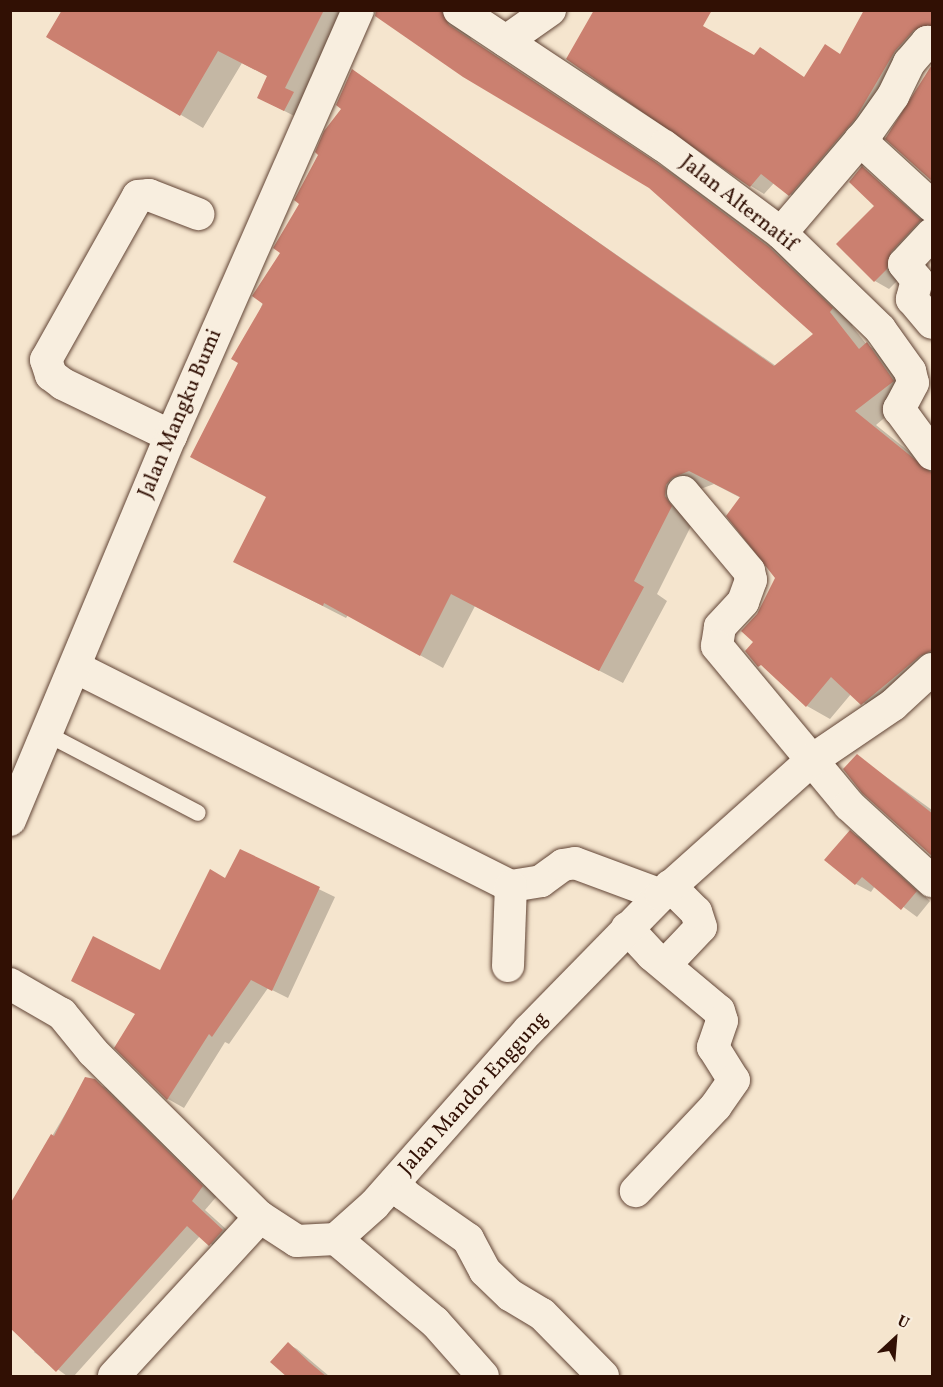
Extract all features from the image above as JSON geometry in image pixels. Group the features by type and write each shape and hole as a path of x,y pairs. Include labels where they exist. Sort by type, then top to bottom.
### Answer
{"street":[{"name":"Jalan Mangku Bumi","path":"10,820 171,436 358,10"},
{"name":"Jalan Alternatif","path":"459,10 663,146 781,233 879,329 910,371 913,383 899,409 933,454"},
{"path":"506,41 550,10"},
{"path":"781,233 860,140 893,96 909,63 927,42 933,44"},
{"path":"860,140 933,206"},
{"path":"171,436 63,384 51,375 46,360 138,196 149,195 198,214"},
{"path":"933,234 904,264 917,280 912,299 933,323"},
{"path":"683,492 749,572 751,580 742,602 720,627 717,646 849,805 933,881"},
{"path":"75,667 511,886 541,881 563,865 575,863 665,890 701,920 694,935 665,966"},
{"name":"Jalan Mandor Enggung","path":"336,1239 350,1229 395,1182 529,1030 665,890 812,760 893,705 933,669"},
{"path":"508,966 511,886"},
{"path":"627,928 665,966 719,1011 722,1020 713,1047 734,1080 716,1106 636,1191"},
{"path":"10,984 62,1014 93,1052 260,1216 297,1241 336,1239 435,1322 483,1377"},
{"path":"395,1182 405,1194 468,1239 485,1271 510,1295 542,1314 603,1377"},
{"path":"114,1377 260,1216"}],"lane":[{"path":"47,734 198,813"}],"building":[{"path":"62,10 324,10 285,88 294,92 284,111 257,98 267,76 218,51 180,116 46,37"},
{"path":"376,10 441,10 449,25 654,161 769,247 833,308 830,312 859,349 867,342 894,381 855,411 933,474 931,651 920,656 861,705 831,677 806,707 761,665 758,667 745,651 753,642 741,631 757,614 775,578 726,516 740,497 689,471 672,478 666,485 665,496 672,506 634,581 644,587 599,671 451,594 420,656 324,603 323,606 233,562 266,497 190,457 238,363 231,359 263,304 252,296 280,253 273,248 299,204 294,200 318,155 315,152 324,131 341,109 336,105 352,69 774,366 813,334 649,188 463,77 375,16"},
{"path":"594,10 712,10 703,26 754,55 760,47 804,77 825,44 840,54 864,10 933,10 933,25 914,30 895,51 855,119 789,196 761,174 750,187 566,59"},
{"path":"933,63 933,182 885,139"},
{"path":"862,166 921,220 891,252 887,269 874,282 836,244 874,206 849,182"},
{"path":"857,754 933,814 933,857 862,793 843,769"},
{"path":"850,830 917,891 901,910 862,877 855,885 824,860"},
{"path":"240,849 320,887 272,991 251,980 212,1037 209,1034 167,1100 114,1048 135,1014 71,981 93,936 160,970 210,869 225,878"},
{"path":"85,1077 95,1079 203,1186 192,1201 223,1230 209,1246 187,1226 56,1372 10,1328 10,1204 51,1134 54,1136"},
{"path":"288,1342 327,1377 287,1377 270,1362"}]}
